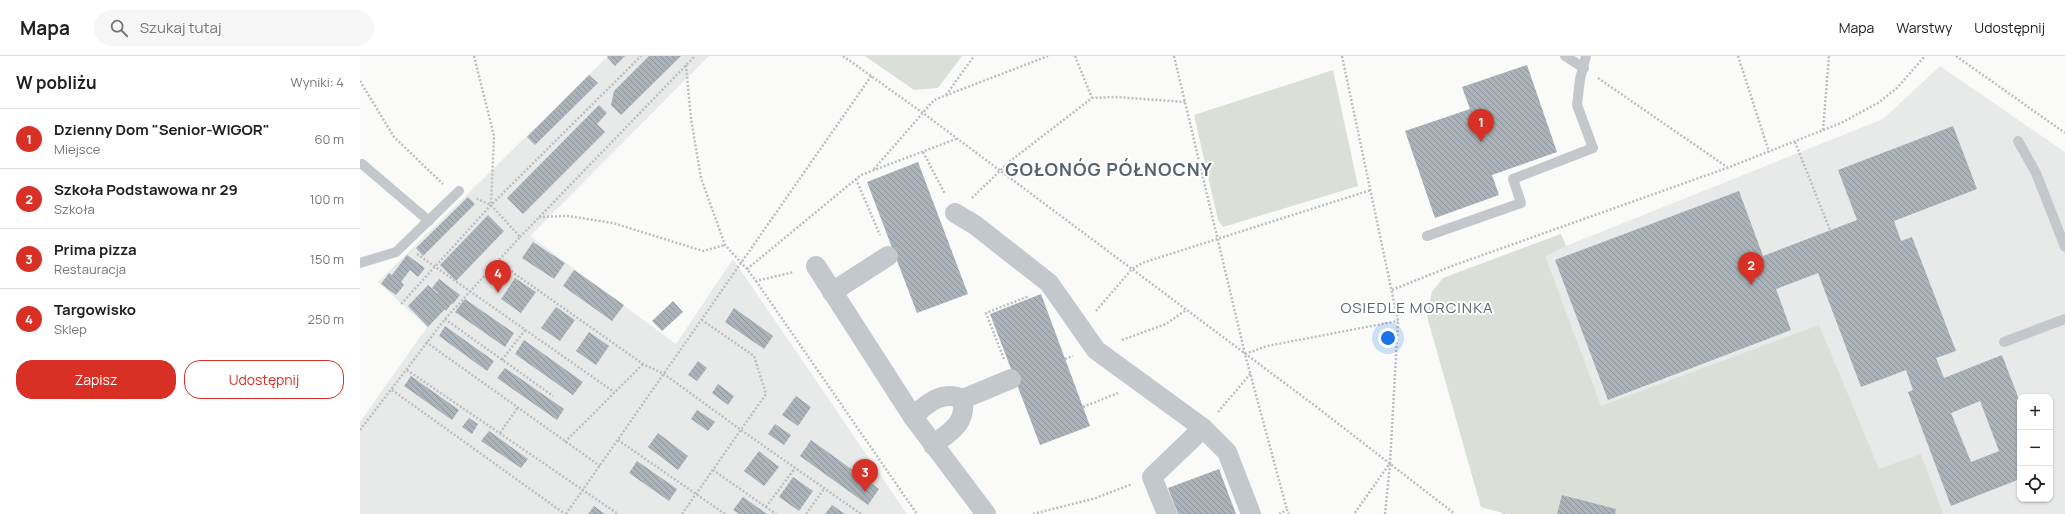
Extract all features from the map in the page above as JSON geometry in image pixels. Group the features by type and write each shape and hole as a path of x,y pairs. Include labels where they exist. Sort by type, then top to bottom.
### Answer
{"street":[{"path":"955,213 975,225 1049,283 1080,330 1096,350 1140,384 1203,428 1227,452 1251,514"},
{"path":"832,292 888,256"},
{"path":"816,266 913,417 986,514"},
{"path":"913,417 925,405 938,397 953,394 964,399 1011,379"},
{"path":"933,445 960,422 964,410 964,399"},
{"path":"1167,514 1152,477 1203,428"}],"lane":[{"path":"1565,56 1584,68"},
{"path":"1427,236 1521,203 1513,179 1593,148 1577,105 1580,79 1586,56"},
{"path":"2018,141 2036,173 2065,247"},
{"path":"362,164 428,221"},
{"path":"360,263 396,252 459,191"},
{"path":"2004,342 2065,319"}],"path":[{"path":"474,56 494,136 491,205"},
{"path":"401,304 491,205 641,56"},
{"path":"520,237 695,56"},
{"path":"843,56 872,75 957,138 1390,463 1455,514"},
{"path":"945,95 974,56"},
{"path":"872,170 934,100 1048,56"},
{"path":"1075,56 1092,98"},
{"path":"1174,56 1245,354 1289,514"},
{"path":"1342,56 1398,321 1390,463 1385,514"},
{"path":"1738,56 1769,152"},
{"path":"1823,130 1829,56"},
{"path":"1392,290 1449,267 1727,168 1841,123 1878,103 1897,88 1925,56"},
{"path":"1956,56 2065,133"},
{"path":"686,65 690,119 701,178 726,245 756,281 917,514"},
{"path":"1584,68 1727,168"},
{"path":"392,390 565,514 872,75"},
{"path":"1000,171 1009,162 1092,98 1115,97 1186,102"},
{"path":"747,269 861,174 957,138"},
{"path":"1795,142 1830,230"},
{"path":"923,152 955,213"},
{"path":"856,179 888,256"},
{"path":"1080,330 1131,270 1142,263 1371,190"},
{"path":"539,217 568,216 613,223 703,250 726,245"},
{"path":"404,245 614,392"},
{"path":"498,262 643,364 664,374 861,514"},
{"path":"756,281 816,266"},
{"path":"1011,379 986,313 1052,288"},
{"path":"360,430 407,370 426,342 470,291"},
{"path":"1065,359 1096,350 1166,324 1186,310"},
{"path":"445,319 553,396"},
{"path":"682,514 766,394 754,356 702,320"},
{"path":"1245,354 1266,346 1398,321"},
{"path":"502,360 525,330"},
{"path":"426,342 600,466"},
{"path":"566,442 643,364"},
{"path":"407,370 618,514"},
{"path":"1203,428 1251,372"},
{"path":"1083,407 1140,384"},
{"path":"500,433 518,407"},
{"path":"618,440 725,514"},
{"path":"1354,514 1390,463"},
{"path":"766,507 795,468"},
{"path":"713,470 776,514"},
{"path":"1033,514 1096,498 1152,477"},
{"path":"806,514 824,489"},
{"path":"1279,514 1288,510"}],"shaded area":[{"path":"608,56 709,56 530,236 676,344 733,259 907,514 360,514 360,422 427,327 378,282"},
{"path":"865,56 962,56 938,88 914,90"},
{"path":"1940,66 2065,152 2065,514 1507,514 1481,507 1427,316 1432,292 1443,278 1561,234 1566,246 1883,119"},
{"path":"1333,70 1358,186 1223,227 1218,220 1194,115"},
{"path":"1561,234 1566,246 1545,256 1601,406 1819,325 1879,469 1921,454 1943,514 1507,514 1481,507 1427,316 1432,292 1443,278"}],"building":[{"path":"625,56 615,66 607,57"},
{"path":"649,56 681,56 621,115 611,105 614,91"},
{"path":"1527,65 1557,152 1492,175 1499,195 1435,218 1405,131 1470,109 1462,87"},
{"path":"589,75 598,83 535,145 527,137"},
{"path":"599,105 607,113 597,124 605,132 523,214 507,198"},
{"path":"1953,126 1977,189 1894,221 1901,241 1912,237 1956,351 1936,358 1944,378 2002,355 2017,394 2017,480 1951,506 1908,392 1913,390 1906,370 1861,387 1818,273 1776,289 1791,330 1608,400 1555,260 1739,191 1763,256 1857,220 1838,170","holes":["1980,401 1999,451 1971,462 1951,413"]},
{"path":"918,162 968,294 917,313 867,182"},
{"path":"468,197 475,204 423,256 416,248"},
{"path":"488,215 504,231 456,281 440,265"},
{"path":"533,242 565,263 554,279 522,258"},
{"path":"407,255 425,268 418,277 410,270 401,282 404,285 396,295 381,284 389,273 392,275"},
{"path":"574,270 624,305 612,321 563,286"},
{"path":"515,278 536,292 521,313 501,299"},
{"path":"439,279 460,295 446,311 445,309 428,327 408,306 428,285 438,293 432,288"},
{"path":"1041,294 1090,426 1040,445 990,314"},
{"path":"465,299 514,333 505,347 455,312"},
{"path":"673,301 683,312 662,331 652,321"},
{"path":"556,307 575,320 560,341 541,328"},
{"path":"734,308 773,336 764,349 725,322"},
{"path":"445,326 494,361 487,371 439,336"},
{"path":"589,332 609,346 596,365 576,351"},
{"path":"524,340 583,382 573,395 515,354"},
{"path":"698,361 707,368 697,381 688,375"},
{"path":"505,368 564,409 557,420 497,378"},
{"path":"411,376 459,410 452,420 404,386"},
{"path":"718,384 734,396 728,405 712,393"},
{"path":"796,396 811,407 798,426 782,415"},
{"path":"697,410 715,422 708,431 691,419"},
{"path":"469,418 478,424 472,434 462,427"},
{"path":"775,424 791,435 784,445 768,434"},
{"path":"489,431 528,459 521,468 481,441"},
{"path":"658,433 688,456 678,470 648,447"},
{"path":"811,440 879,489 868,505 800,456"},
{"path":"759,451 779,467 764,486 744,471"},
{"path":"637,461 677,489 669,501 629,473"},
{"path":"1219,469 1236,514 1178,514 1168,488"},
{"path":"793,477 813,491 799,511 779,497"},
{"path":"1562,495 1616,509 1615,514 1557,514"},
{"path":"743,497 767,514 739,514 733,510"},
{"path":"832,505 845,514 825,514"},
{"path":"594,506 605,514 588,514"}],"place":[{"name":"Dzienny Dom \"Senior-WIGOR\"","path":"1481,142"},
{"name":"Szkoła Podstawowa nr 29","path":"1751,285"},
{"name":"Targowisko","path":"498,293"},
{"name":"Prima pizza","path":"865,492"}],"district":[{"name":"GOŁONÓG PÓŁNOCNY","path":"1109,169"},
{"name":"OSIEDLE MORCINKA","path":"1417,307"}]}
